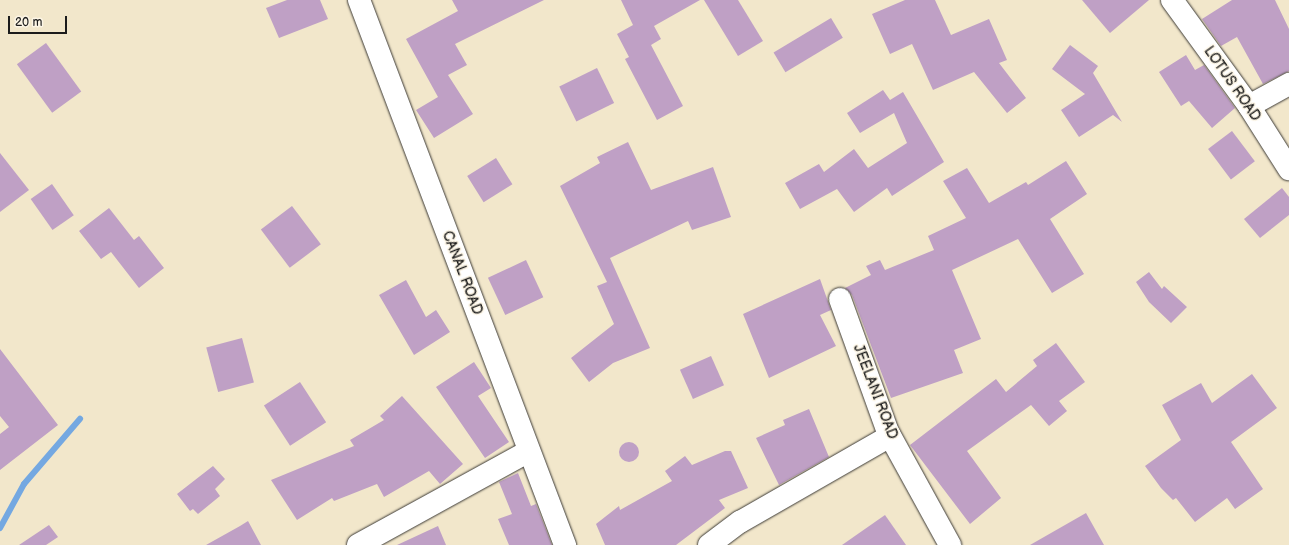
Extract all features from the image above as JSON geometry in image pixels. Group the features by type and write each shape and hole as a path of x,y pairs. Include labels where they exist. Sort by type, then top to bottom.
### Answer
{"street":[{"name":"CANAL ROAD","path":"359,0 565,545"},
{"name":"LOTUS ROAD","path":"1172,0 1249,106 1289,169"},
{"path":"1249,106 1289,84"},
{"name":"JEELANI ROAD","path":"840,299 890,436 950,545"},
{"path":"709,545 740,522 890,436"},
{"path":"358,545 394,537 529,451"}],"building":[{"path":"287,0 320,0 328,19 279,38 266,8"},
{"path":"452,0 544,0 455,44 467,65 448,75 473,114 434,138 416,110 438,97 406,39 458,11"},
{"path":"621,0 700,0 654,26 661,39 651,45 683,106 657,120 625,59 629,57 617,34 633,25"},
{"path":"704,0 738,0 763,41 738,56"},
{"path":"905,0 935,0 951,35 989,19 1007,60 999,63 1026,98 1007,113 974,72 933,90 912,44 890,54 872,14"},
{"path":"1082,0 1149,0 1110,33"},
{"path":"1232,0 1275,0 1289,29 1289,71 1263,84 1237,37 1221,46 1202,19"},
{"path":"831,18 843,38 785,72 774,53"},
{"path":"46,43 81,92 52,113 17,64"},
{"path":"1070,45 1098,66 1093,73 1122,122 1113,115 1079,137 1061,110 1085,94 1052,69"},
{"path":"1186,55 1195,70 1204,65 1235,108 1212,128 1189,101 1181,106 1159,72"},
{"path":"597,68 614,103 576,121 559,86"},
{"path":"883,90 890,100 903,92 944,162 892,196 887,188 854,212 837,189 800,209 785,183 819,164 824,172 854,149 868,168 907,143 894,113 860,133 847,113"},
{"path":"1232,131 1255,161 1231,179 1208,149"},
{"path":"628,142 651,190 713,167 731,217 692,230 688,221 610,258 650,348 613,363 589,382 571,358 614,324 597,286 607,282 560,186 600,163 597,157"},
{"path":"0,153 29,190 0,212"},
{"path":"496,158 512,184 484,202 467,176"},
{"path":"1066,161 1087,194 1050,219 1084,274 1052,293 1018,239 952,270 981,339 954,350 963,373 891,398 852,295 845,288 871,275 866,266 880,260 885,270 934,250 928,236 966,218 943,181 967,168 989,203 1026,182 1028,185"},
{"path":"52,184 74,215 52,230 31,199"},
{"path":"1282,188 1289,197 1289,215 1260,238 1244,219"},
{"path":"292,206 321,244 290,268 261,229"},
{"path":"109,208 134,240 139,236 164,268 139,288 111,252 101,259 79,231"},
{"path":"526,260 543,297 505,315 488,278"},
{"path":"1149,272 1162,289 1164,286 1187,307 1171,323 1149,302 1136,282"},
{"path":"820,279 831,310 820,315 836,346 769,378 743,314"},
{"path":"406,280 426,317 436,310 450,332 414,355 379,295"},
{"path":"242,338 254,382 218,392 206,348"},
{"path":"1056,343 1085,382 1059,401 1067,411 1049,426 1031,405 967,451 1001,498 970,524 910,445 996,379 1006,392 1037,366 1033,360"},
{"path":"0,349 58,425 0,470 0,434 9,427 0,416"},
{"path":"711,356 724,385 693,399 680,370"},
{"path":"474,362 491,388 478,396 509,442 485,458 436,387"},
{"path":"1252,374 1277,408 1231,442 1263,489 1235,509 1227,498 1195,522 1176,498 1173,500 1161,488 1145,466 1181,440 1162,405 1201,383 1212,403"},
{"path":"300,382 326,422 290,446 264,405"},
{"path":"402,396 463,464 440,484 429,471 384,497 377,484 334,501 332,498 297,520 271,480 354,446 350,440 384,420 380,416"},
{"path":"809,409 829,457 779,485 756,438 785,425 783,420"},
{"path":"629,442 636,445 639,452 636,459 629,462 622,459 619,452 622,445"},
{"path":"725,451 731,451 748,488 719,500 725,508 676,545 605,545 596,524 619,506 620,510 672,481 665,471 685,456 692,465"},
{"path":"213,466 225,479 215,489 220,496 198,514 193,509 190,511 177,494"},
{"path":"518,473 531,506 536,504 552,545 509,545 498,519 512,514 499,482"},
{"path":"1086,513 1104,545 1030,545"},
{"path":"885,515 906,545 842,545"},
{"path":"248,521 261,545 206,545 240,526"},
{"path":"49,525 58,537 46,545 19,545"},
{"path":"438,526 446,545 397,545"}],"waterway":[{"path":"0,528 24,484 80,419"}]}
